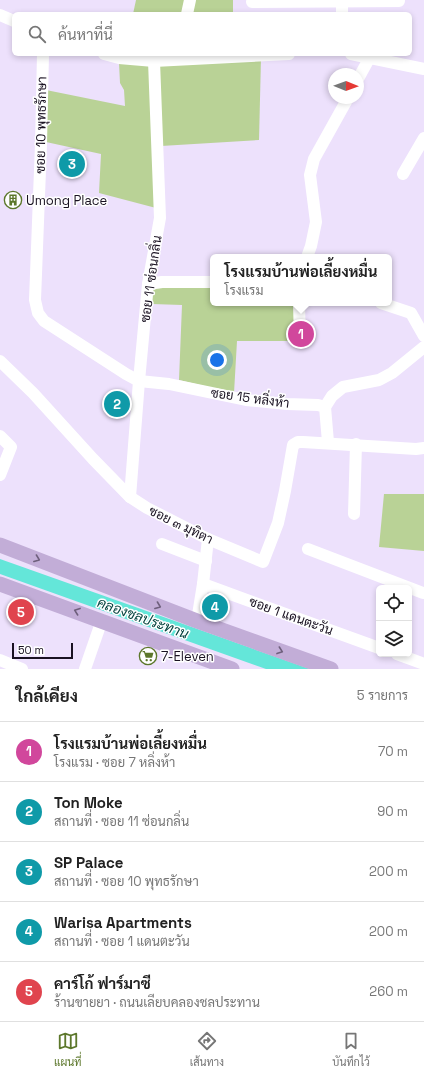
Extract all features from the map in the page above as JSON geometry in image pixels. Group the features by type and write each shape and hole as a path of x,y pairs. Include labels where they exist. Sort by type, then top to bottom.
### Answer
{"main road":[{"path":"0,545 197,621 331,669"},
{"path":"0,584 102,620 226,668"}],"street":[{"path":"188,12 190,0"},
{"path":"342,1 342,12"},
{"path":"252,2 399,1"},
{"path":"0,15 12,20"},
{"name":"ซอย 10 พุทธรักษา","path":"43,56 42,144 35,300 38,313 44,321 139,381"},
{"path":"112,56 154,61 181,57 217,56"},
{"path":"364,56 424,69"},
{"path":"364,68 370,57"},
{"name":"ซอย 11 ซ่อนกลิ่น","path":"130,497 148,284 160,218 154,61"},
{"path":"308,254 316,222 310,175 314,159 345,104"},
{"path":"403,174 424,138"},
{"path":"148,284 162,282 210,282"},
{"path":"299,306 300,341"},
{"path":"390,306 411,313 424,336"},
{"path":"424,347 392,373 379,380 344,388 332,396 325,407 328,442 424,448"},
{"name":"ซอย ๓ มุทิตา","path":"0,361 33,393 130,497 147,508 208,539 263,562 278,523 293,445 298,442 328,442"},
{"name":"ซอย 15 หลิ่งห้า","path":"139,381 169,384 246,400 318,405 325,407"},
{"path":"0,436 11,447 0,475"},
{"path":"354,514 356,444"},
{"path":"197,621 208,539"},
{"path":"162,544 206,561"},
{"path":"308,549 424,595"},
{"name":"ซอย 1 แดนตะวัน","path":"203,584 376,647"},
{"path":"85,669 102,620"},
{"path":"405,657 424,664"},
{"path":"3,664 22,669"}],"shaded area":[{"path":"136,0 187,0 184,12 133,12"},
{"path":"195,0 233,0 233,12 192,12"},
{"path":"261,58 259,140 161,146 158,64"},
{"path":"119,63 152,64 156,208 99,193 101,154 46,142 46,90 125,106 124,90 120,83"},
{"path":"210,286 210,306 296,306 296,341 237,341 234,393 179,380 182,305 152,304 152,287"},
{"path":"384,494 424,494 424,551 379,547"}],"water":[{"name":"คลองชลประทาน","path":"0,559 310,669 266,669 0,574"}],"place":[{"name":"SP Palace","path":"72,164"},
{"name":"Umong Place","path":"13,200"},
{"name":"โรงแรมบ้านพ่อเลี้ยงหมื่น","path":"301,334"},
{"name":"Ton Moke","path":"117,404"},
{"name":"Warisa Apartments","path":"215,607"},
{"name":"คาร์โก้ ฟาร์มาซี","path":"21,612"},
{"name":"7-Eleven","path":"148,656"}]}
